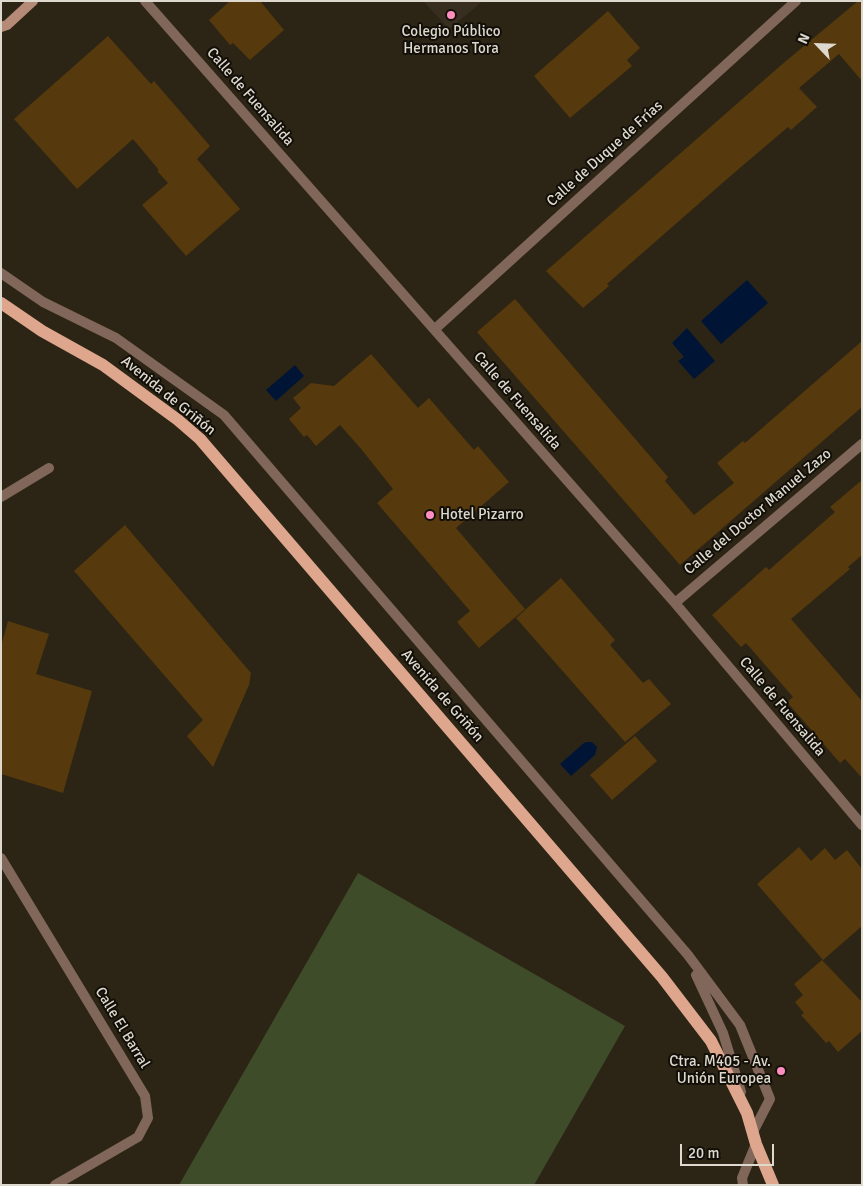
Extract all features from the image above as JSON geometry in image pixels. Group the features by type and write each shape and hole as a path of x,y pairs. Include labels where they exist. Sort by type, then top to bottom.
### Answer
{"main road":[{"name":"Avenida de Griñón","path":"1,303 42,331 103,365 178,420 200,439 662,977 711,1041 747,1113 773,1185"}],"street":[{"path":"1,35 4,26 33,1"},
{"name":"Calle de Fuensalida","path":"145,1 675,603 862,825"},
{"name":"Calle de Duque de Frías","path":"435,329 796,1"},
{"path":"1,273 44,302 116,338 224,415 688,955 740,1025 770,1099 742,1178 743,1185"},
{"name":"Calle del Doctor Manuel Zazo","path":"675,603 862,444"},
{"path":"1,497 49,468"},
{"name":"Calle El Barral","path":"1,858 145,1096 148,1118 138,1137 55,1185"},
{"path":"688,955 724,1033 747,1113"}],"shaded area":[{"name":"Colegio Público Hermanos Tora","path":"423,1 483,1 449,29"}],"green space":[{"path":"358,873 625,1026 534,1185 179,1185"}],"water":[{"path":"747,280 768,303 721,344 701,321"},
{"path":"687,328 715,361 694,379 678,361 684,357 672,343"},
{"path":"295,365 304,376 276,401 266,390"},
{"path":"587,742 592,742 597,747 595,755 571,776 560,764"}],"building":[{"path":"230,1 260,1 284,30 250,60 233,43 230,45 209,20"},
{"path":"858,1 862,1 862,81 839,54 799,88 817,107 791,130 788,127 727,179 607,284 609,286 583,308 546,271 780,66"},
{"path":"608,11 640,48 627,60 632,66 570,118 534,76"},
{"path":"108,36 151,84 154,81 210,146 197,159 240,209 186,256 142,205 168,183 133,139 77,189 14,119"},
{"path":"515,299 668,477 665,481 694,515 734,483 717,463 743,441 745,443 862,341 862,407 680,565 477,332"},
{"path":"371,354 418,408 429,398 474,450 478,446 509,482 456,528 525,609 479,648 457,622 470,611 377,503 393,489 362,450 340,425 316,446 307,435 304,437 289,419 301,408 293,398 311,383 334,386"},
{"path":"862,480 862,555 848,567 850,569 791,619 862,701 862,778 845,759 840,763 787,702 793,697 746,643 741,647 712,615 766,567 769,570 835,512 830,507"},
{"path":"125,525 251,673 249,685 213,767 187,736 203,720 74,571"},
{"path":"561,578 615,640 610,645 643,683 649,679 671,704 625,742 516,618"},
{"path":"8,621 49,634 36,674 92,691 63,793 1,774 1,646"},
{"path":"635,736 657,761 612,800 590,775"},
{"path":"799,847 811,861 825,848 835,860 847,850 862,869 862,926 823,960 757,884"},
{"path":"822,960 862,1002 862,1031 838,1052 829,1041 826,1043 801,1015 804,1013 795,1002 803,995 794,984"}],"place":[{"name":"Colegio Público Hermanos Tora","path":"451,15"},
{"name":"Hotel Pizarro","path":"430,515"},
{"name":"Ctra. M405 - Av. Unión Europea","path":"781,1071"}]}
